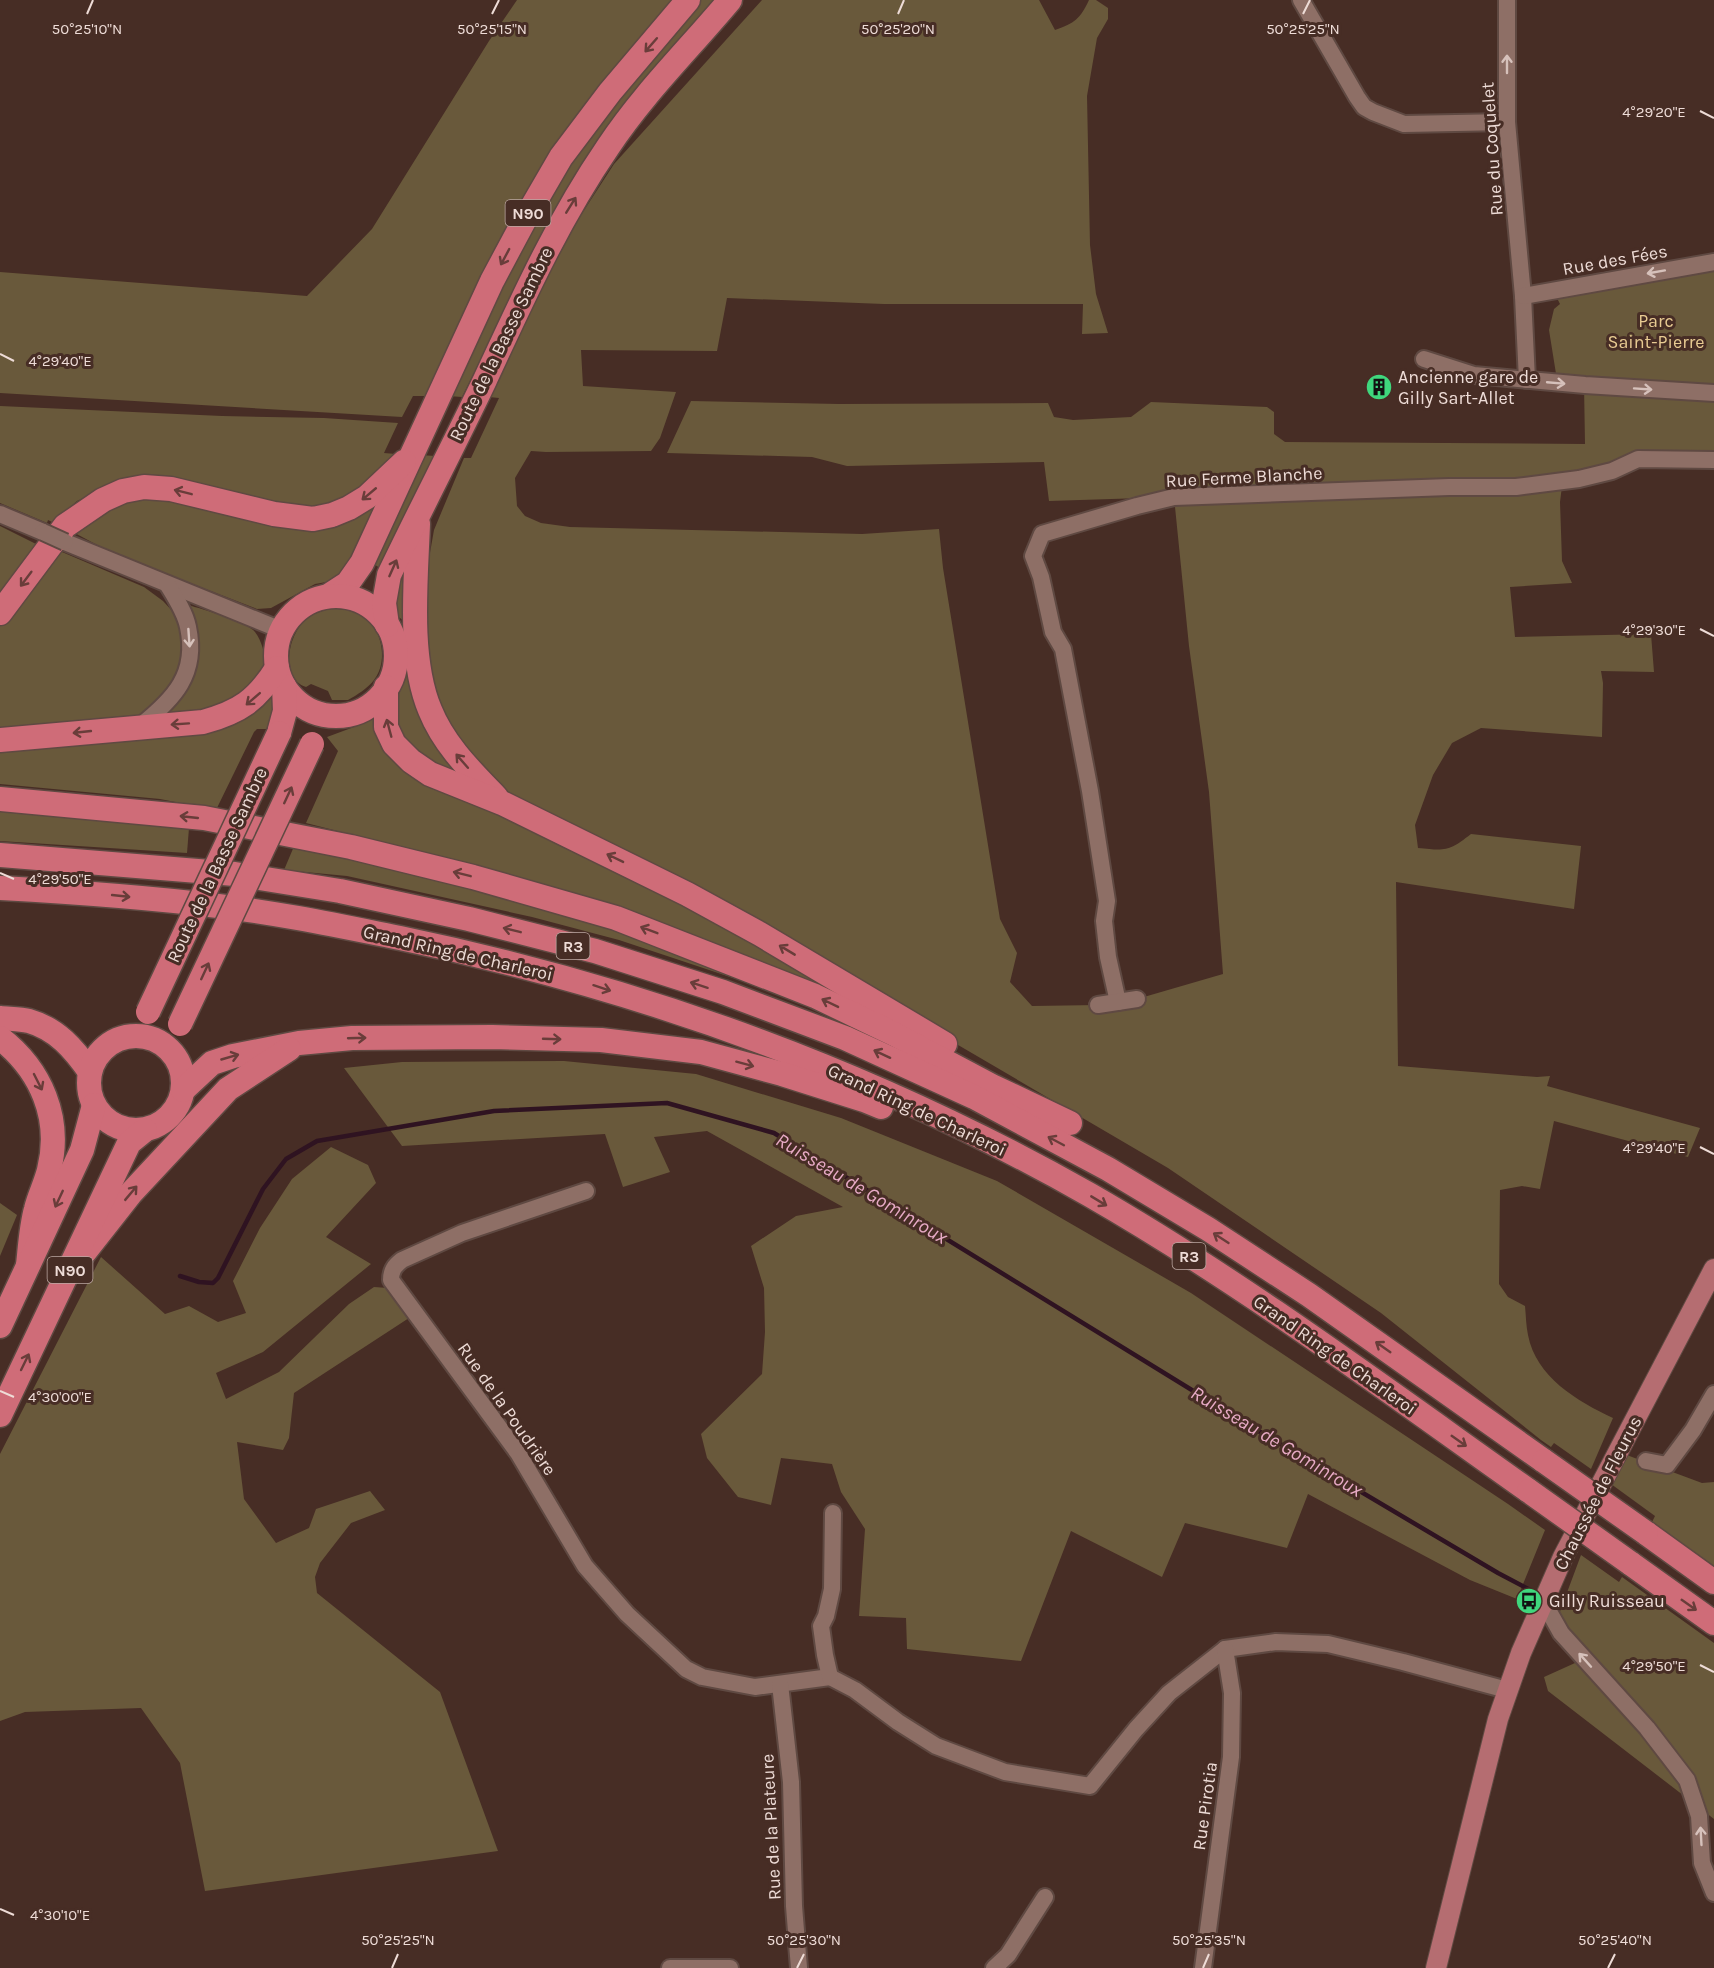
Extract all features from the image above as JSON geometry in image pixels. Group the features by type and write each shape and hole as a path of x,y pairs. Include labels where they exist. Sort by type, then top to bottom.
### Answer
{"highway":[{"name":"Route de la Basse Sambre","path":"328,596 348,583 362,563 492,281 561,157 610,92 688,0"},
{"name":"Route de la Basse Sambre","path":"387,625 384,603 389,576 532,277 561,222 614,138 646,96 730,0"},
{"path":"0,613 65,526 103,500 123,491 144,487 171,489 274,514 313,519 332,516 367,497 412,454"},
{"path":"419,513 416,607 418,656 429,710 456,754 502,803"},
{"path":"328,596 346,596 362,602 376,612 387,625 396,656 393,673 386,687 374,701 359,711 336,716 306,708 294,698 281,677 276,654 281,630 295,612 310,602 328,596"},
{"name":"Route de la Basse Sambre","path":"129,1036 141,1024 148,1012 279,733 285,711 281,677"},
{"path":"0,740 203,722 242,708 281,677"},
{"path":"386,687 386,727 394,744 430,774 502,803 687,894 760,934 1004,1079 1070,1123 1108,1169"},
{"name":"Route de la Basse Sambre","path":"177,1058 176,1041 180,1024 312,744 324,726 336,716"},
{"path":"0,799 215,820 362,849 473,877 616,918 815,996 1070,1123"},
{"name":"Grand Ring de Charleroi","path":"0,855 235,874 350,893 469,919 595,951 723,993 845,1038 975,1097 1108,1169 1208,1229 1309,1295 1714,1582"},
{"name":"Grand Ring de Charleroi","path":"0,888 98,894 221,906 340,926 464,951 585,983 713,1023 832,1068 955,1124 1089,1195 1189,1255 1298,1328 1714,1623"},
{"path":"0,1018 28,1021 51,1031 64,1040 90,1072"},
{"path":"129,1036 151,1038 170,1049 177,1058 184,1079 180,1101 166,1120 156,1126 134,1131 121,1128 110,1123 94,1105 90,1094 90,1072 94,1061 100,1052 118,1039 129,1036"},
{"path":"183,1090 212,1063 233,1056 299,1043 352,1038 492,1036 601,1040 701,1052 854,1096 912,1120 955,1124"},
{"path":"0,1038 17,1052 33,1072 42,1090 52,1125 53,1144 49,1170 35,1210 28,1265"},
{"path":"69,1272 131,1193 228,1089 299,1043"},
{"name":"N90","path":"0,1326 82,1150 94,1105"},
{"name":"N90","path":"0,1415 129,1143 145,1130"}],"main road":[{"name":"Chaussée de Fleurus","path":"1436,1968 1507,1690 1563,1557 1714,1269"}],"street":[{"path":"1301,0 1364,107 1404,124 1507,122"},
{"name":"Rue du Coquelet","path":"1507,0 1507,122 1523,296 1527,380"},
{"name":"Rue des Fées","path":"1523,296 1714,262"},
{"path":"1424,359 1474,375 1689,393 1714,393"},
{"name":"Rue Ferme Blanche","path":"1118,1002 1108,957 1104,921 1107,901 1063,649 1053,632 1041,577 1033,556 1042,534 1174,497 1449,487 1516,487 1579,479 1611,471 1638,459 1714,460"},
{"path":"0,514 281,630"},
{"path":"140,726 160,711 178,690 187,673 190,646 188,625 167,584"},
{"path":"1098,1005 1137,999"},
{"name":"Rue de la Poudrière","path":"586,1191 462,1233 402,1260 395,1265 391,1280 518,1453 585,1566 627,1614 686,1669 702,1677 755,1687 830,1677"},
{"path":"1646,1461 1667,1465 1693,1430 1714,1394"},
{"path":"833,1513 832,1589 826,1616 821,1626 830,1677 855,1690 898,1722 936,1746 1005,1772 1090,1786 1136,1729 1169,1693 1225,1649 1276,1642 1328,1644 1507,1690"},
{"path":"1543,1601 1561,1633 1647,1728 1687,1780 1700,1816 1702,1863 1714,1893"},
{"name":"Rue Pirotia","path":"1203,1968 1231,1757 1232,1693 1225,1649"},
{"name":"Rue de la Plateure","path":"780,1684 791,1782 794,1906 799,1968"},
{"path":"994,1968 1008,1955 1045,1897"},
{"path":"670,1968 730,1968"}],"green space":[{"path":"517,0 675,0 556,149 429,396 413,396 402,417 0,393 0,272 307,296 372,229"},
{"path":"700,0 719,0 541,237 462,397 448,396 541,208 579,144"},
{"name":"Parc Saint-Pierre","path":"762,0 1039,0 1055,30 1076,20 1089,0 1096,0 1108,8 1108,19 1097,38 1087,96 1090,245 1096,294 1108,333 1082,334 1083,304 884,304 727,298 717,351 581,350 583,386 676,392 660,438 651,451 531,451 515,478 517,506 525,516 541,523 570,527 862,534 939,529 943,568 1000,919 1017,953 1010,982 1032,1006 1098,1005 1137,999 1223,974 1209,792 1189,646 1174,497 1049,501 1044,462 847,466 812,457 667,453 691,401 839,404 1048,403 1054,417 1073,420 1131,417 1151,402 1267,407 1274,412 1274,434 1285,442 1585,444 1584,385 1557,380 1549,330 1554,309 1560,304 1553,290 1714,263 1714,457 1654,455 1562,486 1560,502 1562,561 1572,583 1510,587 1515,637 1651,634 1654,672 1601,671 1603,683 1602,737 1481,728 1452,743 1433,775 1415,825 1418,848 1447,849 1471,834 1581,846 1574,909 1396,882 1398,1066 1537,1077 1550,1076 1547,1086 1700,1128 1688,1157 1554,1121 1540,1189 1522,1186 1500,1190 1499,1284 1508,1297 1525,1306 1527,1332 1532,1350 1549,1375 1572,1395 1613,1418 1591,1469 1554,1443 1551,1447 1541,1440 1381,1313 1168,1168 941,1035 557,824 492,784 459,745 436,703 425,650 428,564 434,530 464,458 471,458 499,398 489,397 557,252 614,164"},
{"path":"0,406 324,418 398,423 384,453 396,454 378,473 344,500 307,509 120,481 77,501 56,524 48,520 47,523 0,503"},
{"path":"418,455 436,456 384,571 371,562"},
{"path":"157,493 259,517 370,502 378,508 347,573 332,581 315,584 271,608 257,609 112,553 71,531 94,508"},
{"path":"0,526 38,545 0,596"},
{"path":"55,549 144,587 163,601 176,615 181,631 182,662 170,690 150,709 138,716 0,731 0,625"},
{"path":"405,573 416,671 473,779 423,760 397,725 395,697 405,681 408,654 407,633 403,620 397,616 395,593"},
{"path":"188,605 224,616 251,628 259,639 267,664 232,707 157,719 183,691"},
{"path":"330,609 352,611 366,618 381,643 379,672 369,686 348,700 332,700 328,691 311,684 306,687 298,682 289,665 289,654 295,633 308,618"},
{"path":"272,696 274,699 271,729 257,729 254,732 216,810 160,799 0,784 0,751 250,710"},
{"path":"380,713 385,739 693,905 839,994 715,945 463,863 306,823 338,751 327,737 362,724"},
{"path":"0,809 189,828 187,853 0,841"},
{"path":"295,844 406,870 672,947 811,1004 619,940 532,917 347,876 284,870"},
{"path":"564,1061 696,1074 841,1118 997,1181 1191,1293 1545,1530 1517,1599 1470,1580 1308,1494 1287,1548 1185,1523 1162,1577 1071,1531 1021,1661 907,1649 906,1618 859,1616 865,1529 841,1492 832,1464 781,1458 771,1505 738,1497 707,1458 701,1434 762,1374 765,1332 764,1288 751,1246 796,1216 843,1207 707,1131 654,1137 670,1172 623,1187 605,1134 402,1146 344,1068 402,1062"},
{"path":"331,1147 368,1165 376,1183 326,1237 371,1264 263,1352 216,1373 226,1399 279,1372 349,1304 374,1287 388,1288 409,1318 294,1393 289,1438 283,1450 237,1442 244,1499 276,1543 309,1528 316,1509 370,1491 385,1510 351,1523 320,1563 315,1577 317,1593 440,1692 498,1851 205,1891 180,1763 141,1708 25,1712 0,1721 0,1454 101,1257 165,1314 189,1306 218,1322 246,1313 233,1281 260,1228 292,1179"},
{"path":"0,1203 17,1215 0,1256"},
{"path":"1624,1454 1702,1483 1714,1482 1714,1566 1652,1522 1655,1516 1611,1484"},
{"path":"1581,1555 1619,1582 1622,1577 1714,1643 1714,1819 1548,1691 1544,1677 1575,1663 1587,1652 1559,1614"}],"waterway":[{"name":"Ruisseau de Gominroux","path":"180,1276 199,1282 213,1283 218,1278 263,1189 286,1159 317,1141 494,1111 667,1103 774,1133 1265,1435 1532,1591"}],"place":[{"name":"Ancienne gare de Gilly Sart-Allet","path":"1379,387"},
{"name":"Gilly Ruisseau","path":"1529,1601"}]}
